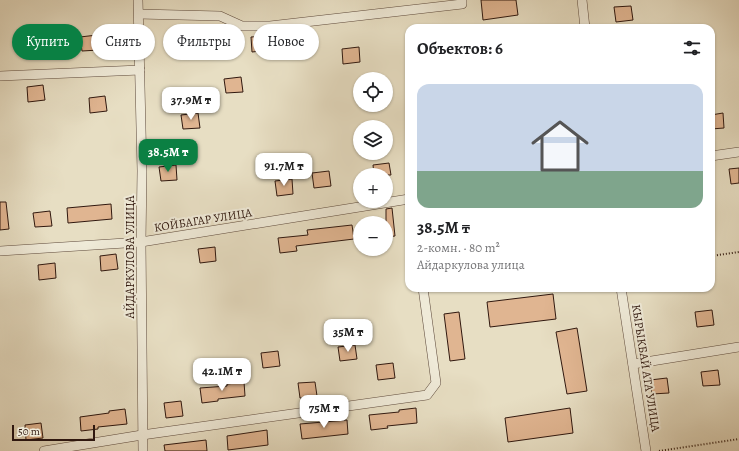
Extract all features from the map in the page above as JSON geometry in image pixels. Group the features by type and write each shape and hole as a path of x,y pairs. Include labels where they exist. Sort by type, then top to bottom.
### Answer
{"street":[{"name":"АЙДАРКУЛОВА УЛИЦА","path":"138,0 142,171 141,242 143,451"},
{"path":"139,14 220,16 242,26 270,26 462,4 462,0"},
{"path":"582,0 585,24"},
{"path":"0,76 140,70"},
{"path":"715,155 739,152"},
{"name":"КОЙБАГАР УЛИЦА","path":"0,251 141,242 405,200"},
{"path":"44,451 142,435 427,395 436,383 424,292"},
{"name":"КЫРЫКБАЙ АТА УЛИЦА","path":"622,292 646,451"},
{"path":"633,364 739,348"}],"path":[{"path":"715,255 739,252"},
{"path":"658,451 739,438"}],"building":[{"path":"481,0 516,0 518,15 483,20"},
{"path":"631,6 633,20 616,22 614,7"},
{"path":"91,36 91,50 83,51 83,37"},
{"path":"251,37 253,37 252,52"},
{"path":"359,47 360,62 343,64 342,49"},
{"path":"241,77 243,92 226,93 224,79"},
{"path":"43,85 45,100 28,102 27,87"},
{"path":"105,96 107,111 90,113 89,98"},
{"path":"198,113 200,128 183,129 181,115"},
{"path":"723,113 724,128 715,129 715,114"},
{"path":"389,163 390,168 373,168 373,165"},
{"path":"176,165 177,180 161,181 159,167"},
{"path":"739,168 739,183 731,184 729,169"},
{"path":"329,171 331,186 314,188 312,173"},
{"path":"292,179 293,194 277,196 275,181"},
{"path":"0,202 6,202 9,229 0,230"},
{"path":"111,204 112,219 68,223 67,208"},
{"path":"392,208 393,216 386,216 386,209"},
{"path":"50,211 52,226 35,227 33,213"},
{"path":"393,217 395,236 393,236"},
{"path":"352,225 353,239 296,246 297,251 280,253 278,238 308,235 307,230"},
{"path":"215,247 216,261 200,263 198,249"},
{"path":"116,254 118,269 101,271 100,256"},
{"path":"55,263 56,278 39,280 38,265"},
{"path":"553,294 556,319 490,327 487,302"},
{"path":"712,310 714,325 697,327 695,312"},
{"path":"459,312 465,359 450,361 444,314"},
{"path":"577,328 587,391 567,394 556,332"},
{"path":"355,345 357,359 340,361 338,347"},
{"path":"278,351 280,366 263,368 261,353"},
{"path":"393,363 395,378 378,380 376,365"},
{"path":"718,370 720,385 703,386 701,372"},
{"path":"667,378 669,393 652,394 650,380"},
{"path":"244,382 245,396 218,399 218,401 202,403 200,388 227,386 227,384"},
{"path":"315,382 317,396 300,398 298,383"},
{"path":"181,401 183,416 166,418 164,403"},
{"path":"416,408 417,423 387,426 388,428 371,430 369,415 399,412 399,410"},
{"path":"570,408 573,433 508,442 505,418"},
{"path":"125,409 127,424 98,427 98,429 81,431 80,417"},
{"path":"347,420 348,434 302,439 300,424"},
{"path":"41,423 43,438 26,440 25,425"},
{"path":"267,430 268,445 228,450 227,436"},
{"path":"206,440 207,451 165,451 164,445"}]}
